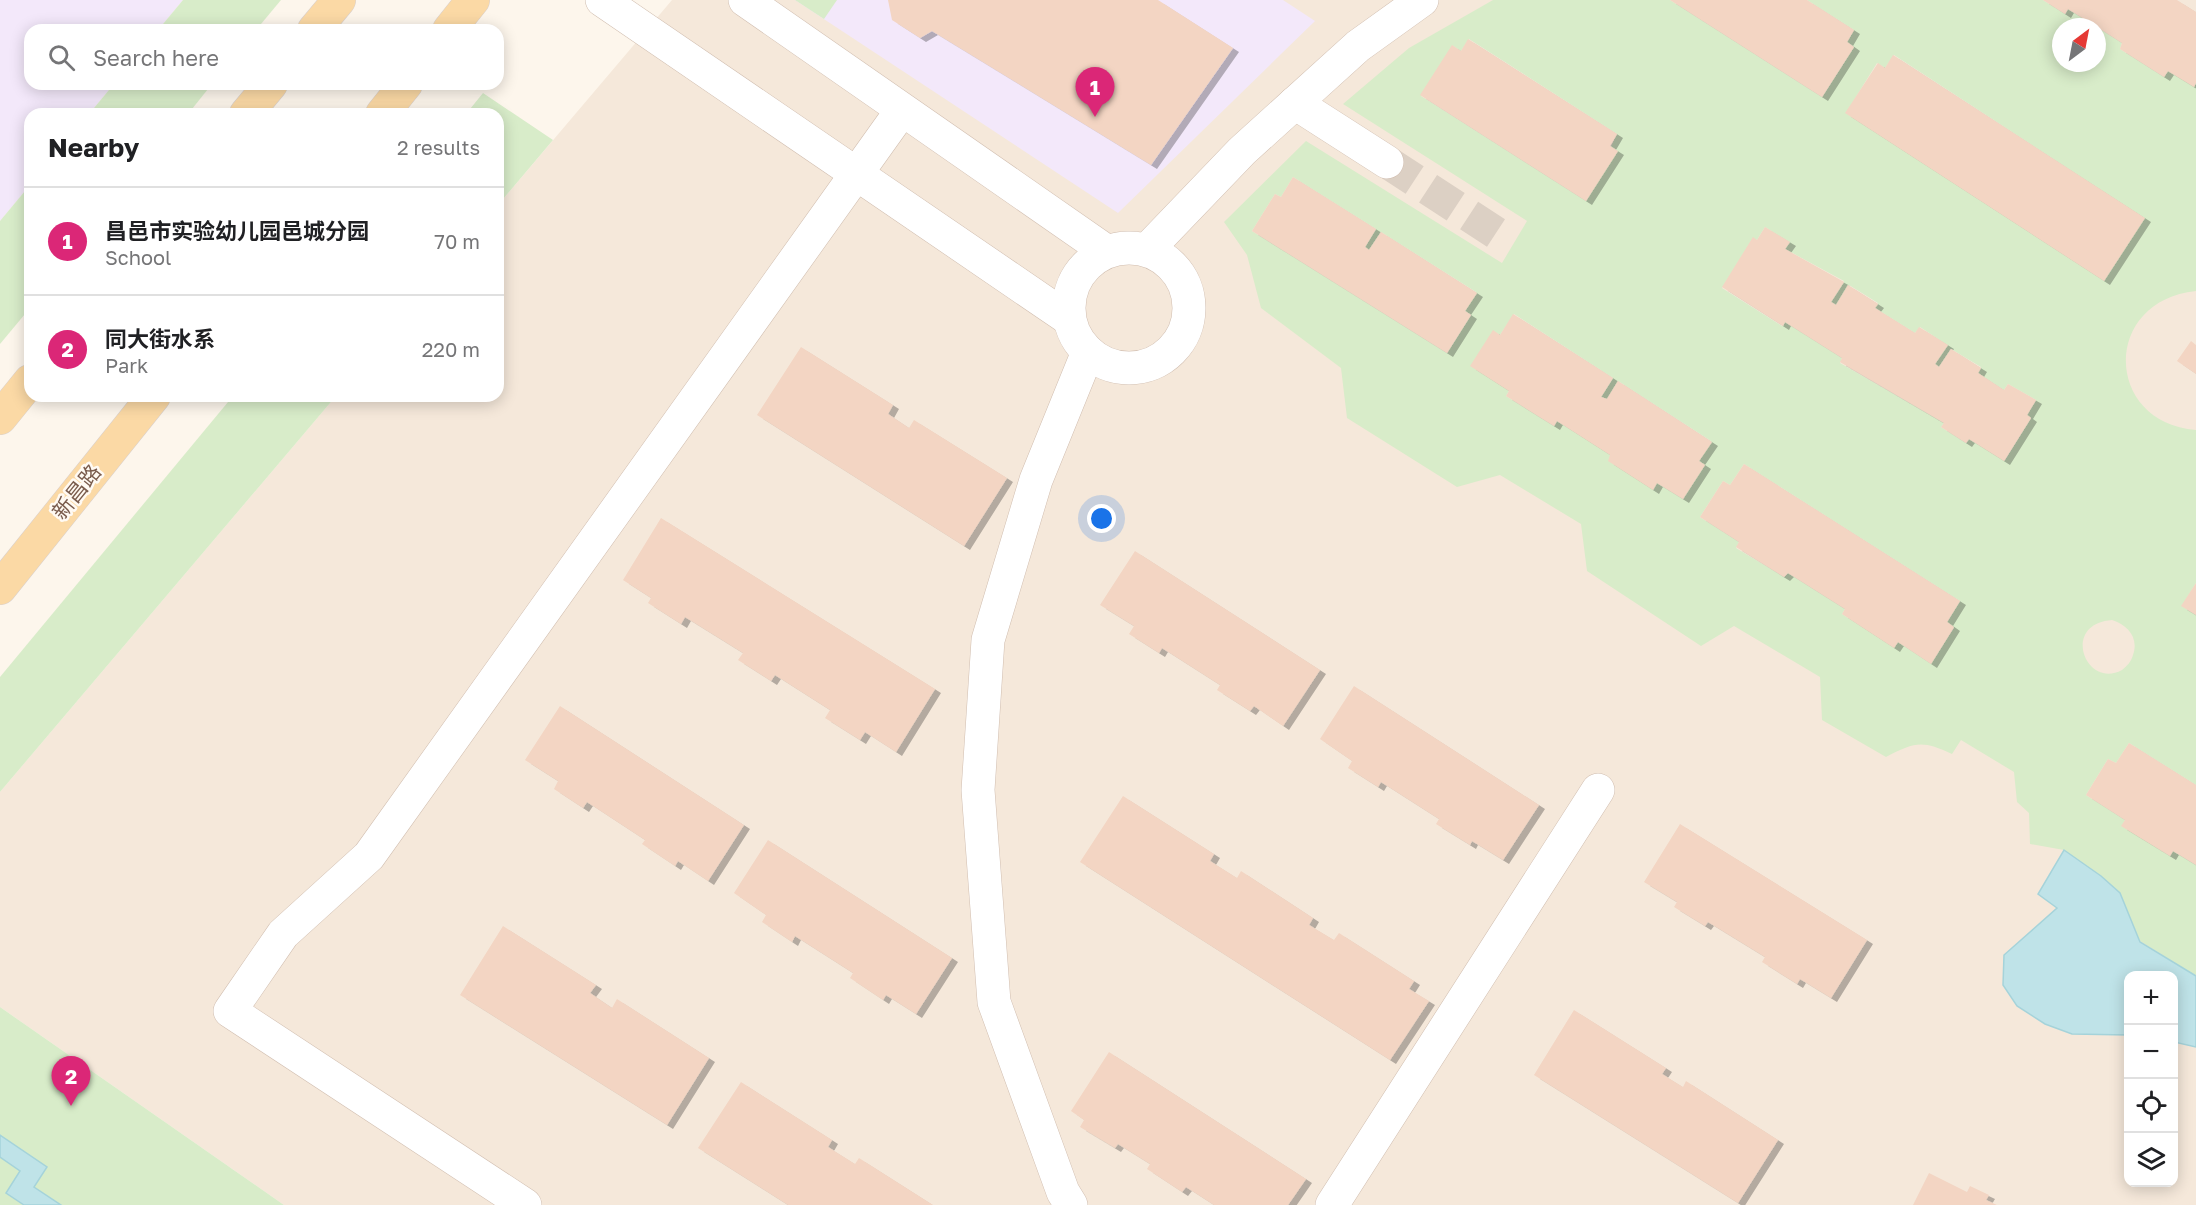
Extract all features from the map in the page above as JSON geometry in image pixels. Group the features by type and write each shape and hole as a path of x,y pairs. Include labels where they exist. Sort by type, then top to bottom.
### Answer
{"main road":[{"path":"319,24 339,0"},
{"path":"454,24 473,0"},
{"path":"251,108 266,90"},
{"path":"387,108 401,90"},
{"path":"0,418 24,388"},
{"name":"新昌路","path":"0,588 149,402"}],"lane":[{"path":"602,0 1069,319"},
{"path":"745,0 1106,251"},
{"path":"1147,250 1242,151 1358,46 1422,0"},
{"path":"1295,103 1387,162"},
{"path":"525,1205 230,1011 283,934 369,856 902,110"},
{"path":"1126,247 1147,250 1164,259 1178,272 1187,290 1190,309 1186,329 1176,346 1161,359 1143,367 1124,368 1105,363 1088,352 1076,337 1069,319 1069,298 1075,278 1088,262 1106,251 1126,247"},
{"path":"1071,1205 1063,1192 994,1002 978,790 988,640 1036,480 1088,352"},
{"path":"1332,1205 1598,790"}],"shaded area":[{"path":"0,0 183,0 163,24 24,24 24,90 109,90 94,108 24,108 24,192 0,221"},
{"path":"672,0 2196,0 2196,1205 284,1205 0,1007 0,792 331,402 504,402 504,198"},
{"path":"795,0 1283,0 1315,21 1118,213"}],"green space":[{"path":"183,0 281,0 261,24 163,24"},
{"path":"795,0 837,0 824,19"},
{"path":"1493,0 1670,0 1822,97 1854,47 1847,42 1854,30 1807,0 2043,0 2065,14 2068,9 2082,18 2052,18 2052,72 2106,72 2106,33 2122,43 2120,49 2164,77 2168,71 2194,86 2196,83 2196,291 2165,300 2143,316 2130,338 2126,362 2131,386 2144,407 2166,422 2196,430 2196,583 2182,606 2196,615 2196,785 2129,743 2116,763 2108,759 2086,795 2125,820 2122,826 2170,856 2173,851 2196,865 2196,976 2140,941 2120,893 2064,850 2030,844 2029,813 2017,802 2014,772 1961,740 1952,754 1933,746 1919,745 1904,748 1886,757 1822,720 1820,677 1734,626 1701,646 1587,571 1581,524 1500,475 1457,487 1347,418 1341,368 1261,308 1247,255 1224,222 1306,141 1502,263 1527,221 1343,104 1409,48","holes":["1469,39 1617,134 1586,201 1421,96 1453,46 1461,51","1894,55 2144,218 1846,113 1877,63 1885,68","1293,177 1376,229 1365,247 1369,250 1381,232 1476,292 1465,311 1471,315 1447,353 1252,231 1275,194 1281,197","1765,227 1789,242 1785,249 1844,281 1831,302 1836,305 1849,285 1878,303 1875,308 1915,333 1920,327 1947,345 1935,364 1939,367 1951,349 1981,367 1978,373 2004,390 2008,384 2036,400 2027,415 2031,418 2005,460 1969,439 1966,443 1941,427 1944,423 1840,363 1842,358 1785,322 1782,326 1722,288 1753,238 1757,240","1514,314 1613,378 1601,397 1607,399 1618,381 1711,441 1699,461 1683,499 1557,421 1554,426 1506,396 1509,391 1493,331 1500,335","1744,464 1960,601 1947,622 1954,628 1931,663 1898,642 1894,647 1842,614 1845,609 1788,573 1784,577 1736,548 1739,542 1700,517 1723,481 1730,485","2112,620 2123,625 2131,633 2134,643 2133,655 2122,670 2109,674 2098,671 2089,664 2084,654 2083,643 2087,632 2096,624"]},
{"path":"109,90 207,90 193,108 94,108"},
{"path":"483,93 553,140 504,198 504,108 471,108"},
{"path":"24,192 24,315 0,344 0,221"},
{"path":"228,402 331,402 0,792 0,677"},
{"path":"0,1007 284,1205 0,1205"}],"water":[{"path":"2064,850 2101,876 2120,893 2140,942 2196,976 2196,1047 2178,1043 2178,971 2124,971 2124,1035 2072,1034 2045,1024 2017,1006 2003,985 2004,955 2057,908 2038,894"},
{"path":"0,1135 47,1167 34,1187 61,1205 24,1205 6,1193 20,1171 0,1157"}],"building":[{"path":"888,0 1158,0 1233,48 1151,165 932,31 920,38 892,20"},
{"path":"1670,0 1807,0 1854,30 1847,42 1854,47 1822,97"},
{"path":"2043,0 2177,0 2196,12 2196,83 2194,87 2168,71 2164,77 2120,49 2122,43 2106,33 2106,18 2082,18 2068,9 2065,14"},
{"path":"1468,39 1617,134 1610,146 1618,151 1586,201 1420,95 1452,45 1461,51"},
{"path":"1893,55 2145,218 2104,281 1845,113 1878,63 1885,68"},
{"path":"1293,177 1376,229 1365,247 1369,250 1381,232 1477,293 1465,311 1471,315 1447,353 1252,231 1275,194 1281,197"},
{"path":"1765,227 1790,242 1785,249 1844,282 1831,302 1836,305 1848,285 1878,304 1875,308 1915,333 1919,327 1948,345 1935,364 1939,367 1951,349 1981,368 1978,373 2004,390 2008,384 2036,400 2027,415 2031,418 2004,461 1969,439 1966,443 1941,427 1944,423 1840,362 1842,358 1785,322 1783,326 1722,287 1753,237 1757,240"},
{"path":"1513,314 1613,378 1601,397 1607,399 1618,381 1712,442 1699,461 1705,465 1683,499 1657,483 1653,490 1608,461 1610,455 1557,421 1554,426 1506,396 1509,391 1470,366 1493,330 1500,335"},
{"path":"2191,341 2196,345 2196,374 2177,361"},
{"path":"801,347 893,405 888,414 909,428 914,420 1007,478 964,546 757,415"},
{"path":"1744,464 1960,601 1947,622 1954,627 1931,664 1898,642 1894,648 1842,614 1845,609 1788,573 1784,577 1736,547 1739,542 1700,517 1723,481 1730,485"},
{"path":"661,518 935,689 896,752 865,732 860,740 825,718 830,710 775,675 771,681 738,660 743,653 685,617 681,624 648,603 651,598 623,580"},
{"path":"1135,551 1320,670 1283,726 1254,706 1250,711 1217,690 1220,685 1162,648 1159,653 1129,634 1134,626 1100,605"},
{"path":"2196,583 2196,615 2181,606"},
{"path":"1354,686 1539,805 1503,860 1472,841 1470,845 1436,824 1439,819 1381,782 1378,787 1348,768 1352,761 1320,739"},
{"path":"560,706 744,825 708,881 678,861 675,866 642,844 645,840 587,802 583,808 554,789 558,781 525,760"},
{"path":"2129,743 2196,785 2196,865 2173,851 2170,856 2121,826 2125,820 2086,795 2108,759 2116,763"},
{"path":"1123,796 1214,854 1210,861 1237,878 1241,871 1313,918 1309,925 1334,940 1339,933 1414,981 1409,989 1429,1001 1390,1060 1080,862"},
{"path":"1680,824 1867,940 1831,998 1800,979 1797,984 1762,962 1765,957 1708,922 1705,926 1674,907 1677,902 1644,882"},
{"path":"768,840 952,958 916,1014 886,995 883,1000 850,978 853,973 795,936 792,942 762,922 766,915 734,893"},
{"path":"503,926 596,985 590,993 612,1008 617,999 709,1058 667,1125 460,995"},
{"path":"1574,1010 1666,1068 1662,1074 1683,1087 1686,1081 1778,1140 1738,1203 1534,1075"},
{"path":"1109,1052 1306,1179 1288,1205 1214,1205 1186,1187 1182,1192 1147,1169 1150,1164 1118,1144 1115,1148 1080,1127 1084,1120 1071,1111"},
{"path":"741,1082 832,1140 828,1147 855,1164 859,1158 933,1205 788,1205 698,1148"},
{"path":"1929,1173 1967,1192 1970,1186 1989,1195 1986,1200 1997,1205 1913,1205"}],"tunnel":[{"path":"1387,162 1496,233"}],"place":[{"name":"昌邑市实验幼儿园邑城分园","path":"1095,117"},
{"name":"同大街水系","path":"71,1106"}]}
